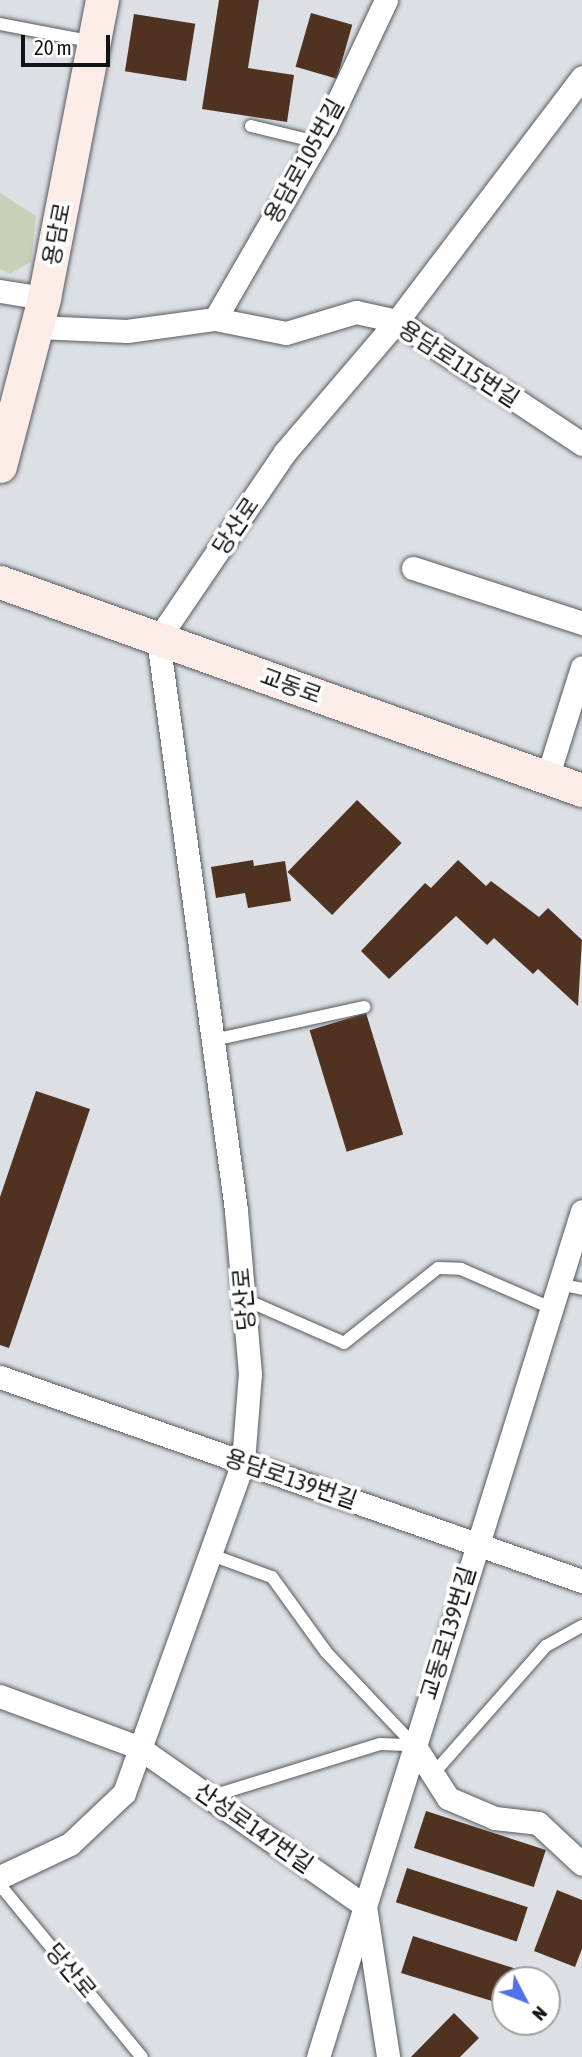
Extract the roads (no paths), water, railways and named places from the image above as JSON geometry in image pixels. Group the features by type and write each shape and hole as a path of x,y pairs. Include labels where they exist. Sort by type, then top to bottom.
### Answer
{"street":[{"name":"용담로","path":"0,466 41,312 102,0"},
{"name":"용담로105번길","path":"215,319 317,142 386,0"},
{"name":"당산로","path":"0,1877 70,1844 124,1793 138,1747 243,1462 250,1374 244,1299 213,1040 158,639 285,452 397,321 575,101 582,77"},
{"name":"용담로115번길","path":"0,291 41,312 127,331 215,319 286,332 356,312 397,321 582,444"},
{"path":"413,568 582,624"},
{"name":"교동로","path":"0,582 582,790"},
{"path":"547,778 582,667"},
{"name":"교동로139번길","path":"318,2057 582,1211"},
{"name":"용담로139번길","path":"0,1377 582,1581"},
{"name":"산성로147번길","path":"0,1696 138,1747 365,1906"},
{"path":"414,1745 448,1798 495,1818 538,1824 582,1864"},
{"path":"365,1906 388,2057"}],"lane":[{"path":"0,24 94,42"},
{"path":"251,125 317,142"},
{"path":"213,1040 364,1007"},
{"path":"244,1299 344,1343 438,1268 461,1269 551,1308"},
{"path":"559,1284 582,1289"},
{"path":"209,1553 272,1577 326,1652 414,1745"},
{"path":"433,1774 546,1646 582,1626"},
{"path":"209,1797 380,1744 414,1745"},
{"name":"당산로","path":"0,1885 142,2057"}]}
